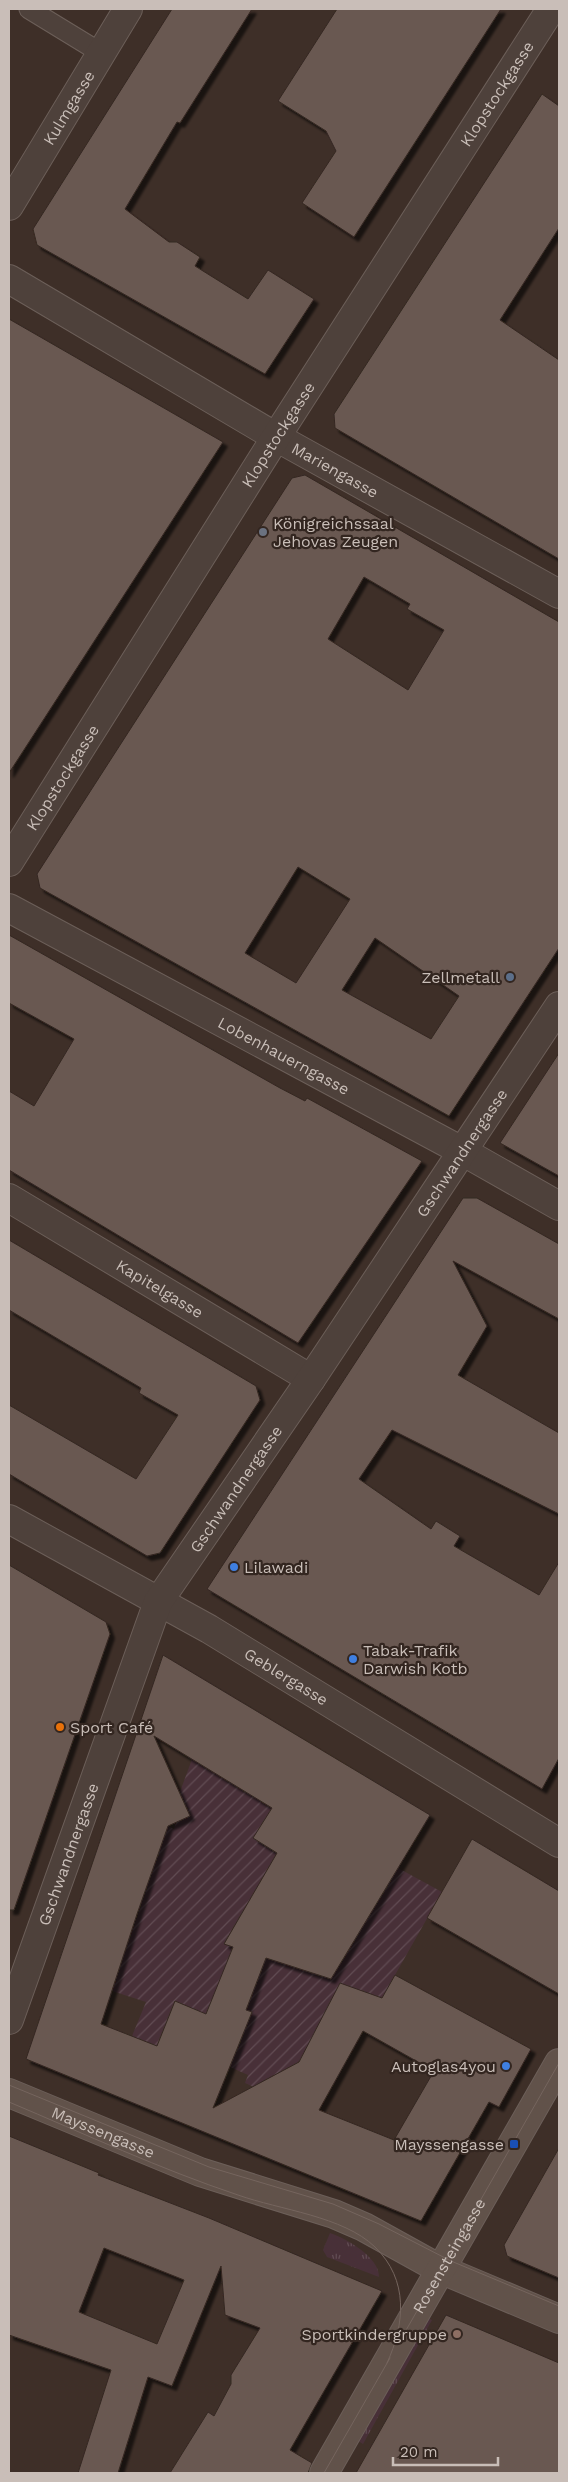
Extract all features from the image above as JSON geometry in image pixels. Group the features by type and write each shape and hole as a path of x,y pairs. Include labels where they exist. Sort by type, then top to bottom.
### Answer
{"street":[{"name":"Kulmgasse","path":"9,206 128,9"},
{"name":"Klopstockgasse","path":"9,862 276,437 551,9"},
{"name":"Mariengasse","path":"9,279 276,437 559,594"},
{"name":"Lobenhauerngasse","path":"9,908 462,1151 559,1206"},
{"name":"Gschwandnergasse","path":"9,2020 158,1602 311,1379 559,1006"},
{"name":"Kapitelgasse","path":"9,1198 311,1379"},
{"name":"Geblergasse","path":"9,1519 209,1629 559,1842"},
{"name":"Rosensteingasse","path":"324,2473 559,2063"},
{"name":"Mayssengasse","path":"9,2093 200,2172 334,2214 364,2227 440,2269 559,2318"}],"lane":[{"path":"29,9 101,53"}],"green space":[{"path":"195,1751 227,1781 272,1808 253,1838 277,1853 224,1943 233,1947 206,2014 175,2001 157,2046 132,2036 146,2002 112,1991 168,1826 174,1829 176,1823 185,1818 177,1800"},
{"path":"398,1868 442,1892 382,1998 362,1991 299,2062 261,2082 258,2089 245,2083 248,2075 230,2067 252,2013 246,2010 266,1958 331,1979"},
{"path":"330,2233 353,2244 368,2256 378,2270 379,2277 327,2257 323,2250"},
{"path":"426,2317 432,2320 363,2444 355,2439"}],"building":[{"path":"172,9 252,9 180,123 177,122 125,209 169,242 177,242 200,257 195,266 248,299 268,270 314,299 265,374 37,245 33,229"},
{"path":"337,9 501,9 354,237 302,203 336,151 326,131 278,101"},
{"path":"542,94 559,106 559,228 500,320 559,360 559,559 335,428 334,414"},
{"path":"9,319 223,442 9,773"},
{"path":"305,475 559,622 559,948 449,1116 40,888 37,874 292,478","holes":["364,577 410,604 407,609 444,630 408,690 328,639","298,867 350,899 296,983 245,953","375,938 459,996 431,1039 342,990"]},
{"path":"9,935 280,1088 305,1101 307,1098 422,1161 298,1343 9,1170 9,1091 34,1106 74,1039 9,1003"},
{"path":"559,1053 559,1176 500,1143"},
{"path":"463,1198 477,1198 559,1244 559,1319 453,1261 487,1326 458,1375 559,1433 559,1514 392,1430 359,1479 431,1529 436,1521 460,1536 454,1546 539,1595 559,1562 559,1758 542,1789 207,1589"},
{"path":"9,1240 256,1386 260,1400 160,1553 147,1556 9,1474 9,1405 136,1479 178,1415 139,1393 141,1388 9,1310"},
{"path":"9,1565 106,1622 110,1634 14,1910 9,1910"},
{"path":"163,1655 430,1815 331,1979 266,1958 246,2010 252,2012 213,2108 299,2062 340,1983 382,1998 395,1975 531,2049 499,2107 489,2102 421,2221 26,2059","holes":["154,1736 272,1808 253,1838 277,1853 224,1944 233,1947 206,2014 175,2001 157,2046 101,2024 168,1826 190,1816","363,2031 434,2071 394,2140 319,2110"]},
{"path":"472,1839 559,1891 559,1994 427,1918"},
{"path":"9,2136 99,2173 98,2175 209,2218 382,2291 290,2450 312,2463 308,2473 170,2473 208,2412 214,2416 231,2384 231,2375 260,2328 225,2315 221,2266 172,2386 148,2377 118,2473 78,2473 111,2370 9,2335","holes":["104,2248 184,2280 157,2344 79,2312"]},
{"path":"559,2148 559,2278 507,2256 504,2245"},
{"path":"446,2315 559,2363 559,2473 356,2473"}],"tram line":[{"path":"401,2339 559,2063"},
{"path":"9,2085 209,2167 333,2204 379,2224 451,2261 559,2306"},
{"path":"9,2102 180,2174 255,2200 329,2221 362,2236 386,2260 394,2274 398,2288 400,2303 398,2333 387,2363"},
{"path":"324,2473 390,2358"}],"place":[{"name":"Königreichssaal Jehovas Zeugen","path":"263,532"},
{"name":"Zellmetall","path":"510,977"},
{"name":"Lilawadi","path":"234,1567"},
{"name":"Tabak-Trafik Darwish Kotb","path":"353,1659"},
{"name":"Sport Café","path":"60,1727"},
{"name":"Autoglas4you","path":"506,2066"},
{"name":"Mayssengasse","path":"514,2144"},
{"name":"Sportkindergruppe","path":"457,2334"}]}
